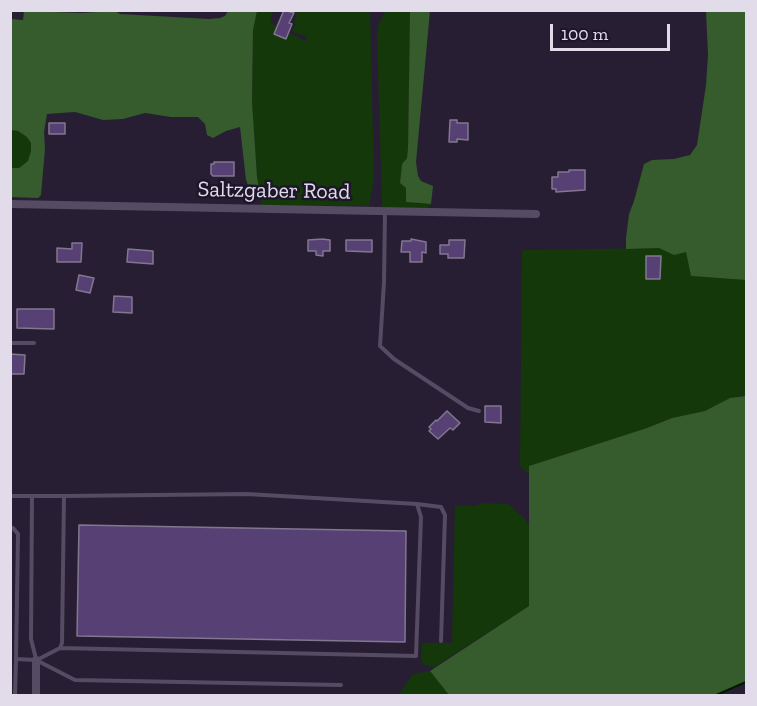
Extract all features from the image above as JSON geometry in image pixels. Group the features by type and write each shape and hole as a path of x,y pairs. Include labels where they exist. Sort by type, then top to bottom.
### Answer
{"street":[{"name":"Saltzgaber Road","path":"10,204 536,214"},
{"path":"36,660 36,696"}],"lane":[{"path":"385,211 380,346 468,408 479,411"},
{"path":"10,343 34,343"},
{"path":"10,496 247,494 441,507 445,515 441,640"},
{"path":"32,496 31,639 36,660"},
{"path":"60,648 62,643 64,496"},
{"path":"36,660 60,648 416,656 421,517 417,504"},
{"path":"10,528 18,534 15,696"},
{"path":"16,659 36,660 75,680 341,685"}],"green space":[{"path":"24,11 81,13 115,11 120,14 209,19 225,16 228,11 257,11 253,30 252,101 257,177 261,199 251,193 246,180 240,127 213,138 207,135 205,124 198,117 171,117 145,113 123,119 103,120 75,112 47,114 41,195 38,198 11,197 11,168 19,168 28,161 31,143 18,131 11,130 11,19 23,20"},
{"path":"257,11 278,11 273,12 270,22 277,26 274,34 287,40 290,33 305,41 306,36 292,32 297,14 295,11 370,11 374,178 369,206 261,205 252,101 253,30"},
{"path":"386,11 410,11 408,148 407,158 402,164 400,183 406,188 406,194 417,204 431,204 428,208 384,208 382,205 377,34 379,23"},
{"path":"410,11 430,11 416,162 421,181 433,186 431,204 406,202 406,188 400,183 402,164 407,158 408,148"},
{"path":"706,11 746,11 746,280 691,276 686,252 674,255 659,248 626,249 629,214 644,164 652,160 674,159 690,155 697,145 706,85 708,55"},
{"path":"11,130 18,131 31,143 28,161 19,168 11,168"},
{"path":"659,248 686,252 692,276 746,280 746,396 740,396 705,411 672,418 529,466 529,473 526,472 520,466 522,252 524,250"},
{"path":"746,396 746,683 715,696 449,695 430,671 529,606 529,466 672,418 705,411 730,398"},
{"path":"483,503 508,504 529,525 529,606 434,667 424,665 421,660 422,643 452,643 455,505 475,506"},
{"path":"430,671 449,695 398,696 413,674"}],"building":[{"path":"284,10 294,13 289,23 292,24 286,39 274,34"},
{"path":"450,120 457,120 457,123 468,123 468,140 457,139 457,142 449,142"},
{"path":"49,123 65,123 65,134 49,134"},
{"path":"234,162 234,176 213,176 211,164"},
{"path":"569,170 585,170 585,190 556,192 556,189 552,189 552,177 558,177 558,172 569,172"},
{"path":"411,239 426,242 426,253 422,252 422,262 410,262 410,252 401,252 402,241 411,241"},
{"path":"308,240 330,240 330,251 323,251 323,256 316,255 316,251 308,251"},
{"path":"346,240 372,240 372,252 346,251"},
{"path":"449,240 465,240 464,258 448,258 448,254 440,254 440,245 449,245"},
{"path":"72,243 82,243 81,262 57,262 57,248 72,249"},
{"path":"128,249 153,251 153,264 127,262"},
{"path":"646,256 661,256 660,279 646,279"},
{"path":"79,275 94,278 90,293 76,290"},
{"path":"114,296 132,297 132,313 113,312"},
{"path":"17,309 54,309 54,329 17,328"},
{"path":"10,354 25,355 24,374 10,374"},
{"path":"485,406 501,406 501,423 485,422"},
{"path":"447,411 460,423 453,430 450,428 438,439 429,431 431,429 429,427"},
{"path":"79,525 406,531 405,642 77,636"}],"waterway":[{"path":"714,696 746,682"}]}
